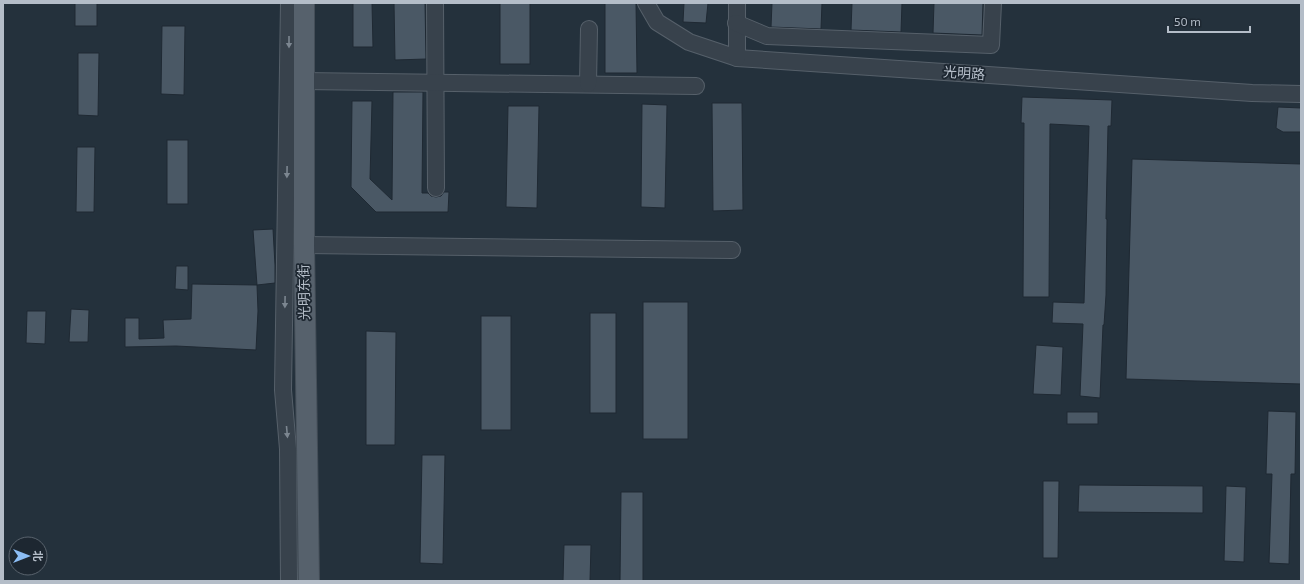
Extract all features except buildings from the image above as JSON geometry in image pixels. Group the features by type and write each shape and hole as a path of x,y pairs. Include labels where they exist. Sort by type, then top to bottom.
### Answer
{"main road":[{"name":"光明东街","path":"304,3 304,245 309,581"}],"street":[{"path":"289,3 283,390 288,449 289,581"},
{"path":"435,3 436,188"},
{"name":"光明路","path":"646,3 658,22 689,42 737,58 1237,92 1301,94"},
{"path":"737,3 737,58"},
{"path":"736,23 767,36 991,45 993,3"},
{"path":"588,84 589,29"},
{"path":"303,81 696,86"},
{"path":"304,245 732,250"}]}
